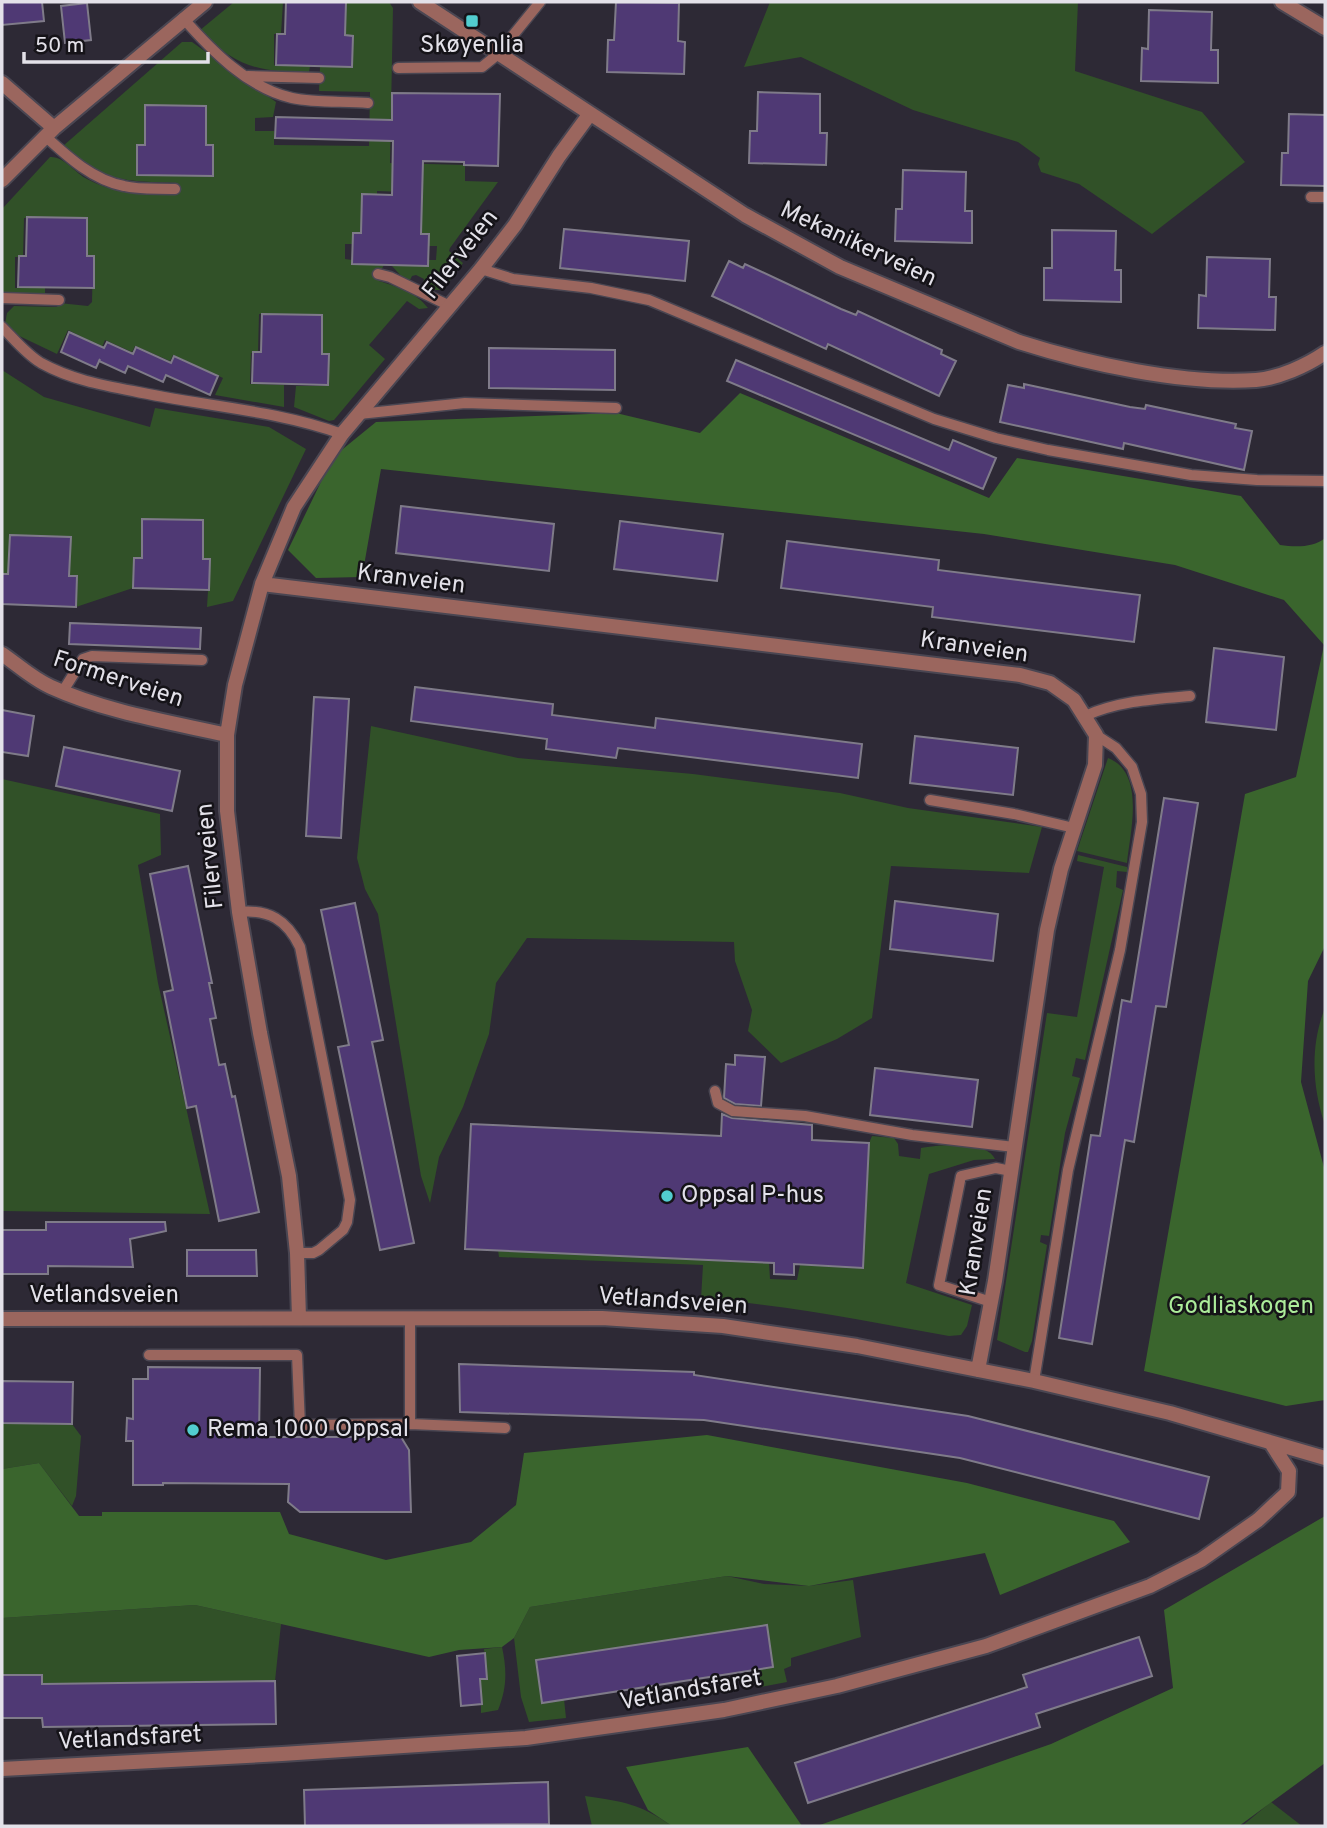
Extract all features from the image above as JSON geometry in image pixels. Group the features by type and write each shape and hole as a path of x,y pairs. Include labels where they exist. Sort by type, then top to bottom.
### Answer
{"street":[{"path":"2,180 49,132 205,2"},
{"name":"Mekanikerveien","path":"420,2 745,215 840,267 1041,349 1161,376 1210,380 1259,379 1309,364 1325,353"},
{"path":"1282,2 1325,28"},
{"path":"2,83 49,132"},
{"name":"Filerveien","path":"299,1318 297,1253 289,1176 239,912 227,811 228,736 235,685 262,584 294,507 342,434 481,269 589,115"},
{"name":"Kranveien","path":"262,584 1020,675 1050,683 1074,700 1096,735 1095,765 1061,869 1047,930 1028,1069 978,1370"},
{"name":"Formerveien","path":"2,654 41,682 63,691 139,716 228,736"},
{"name":"Vetlandsveien","path":"2,1319 602,1318 723,1326 857,1346 1034,1381 1170,1413 1325,1458"},
{"name":"Vetlandsfaret","path":"2,1769 526,1738 724,1710 837,1686 986,1646 1150,1586 1201,1560 1258,1520 1288,1492 1289,1471 1271,1443"}],"lane":[{"path":"398,68 478,69 498,55 540,2"},
{"path":"183,18 209,47 266,88 294,98 368,103"},
{"path":"247,76 319,78"},
{"path":"49,132 89,172 105,180 126,187 175,189"},
{"path":"1311,197 1325,197"},
{"path":"481,269 513,279 591,288 649,300 934,419 996,439 1191,475 1325,481"},
{"path":"379,274 450,306"},
{"path":"2,298 59,300"},
{"path":"2,327 39,361 89,382 192,404 319,425 342,434"},
{"path":"358,414 465,403 616,408"},
{"path":"63,691 83,659 92,656 202,660"},
{"path":"1085,716 1099,710 1152,699 1190,696"},
{"path":"1034,1381 1070,1159 1120,950 1142,822 1141,794 1132,767 1116,748 1096,735"},
{"path":"930,800 1014,814 1074,828"},
{"path":"239,912 258,911 269,914 289,928 300,947 350,1200 347,1222 342,1230 319,1250 313,1253 297,1253"},
{"path":"715,1091 718,1103 733,1111 805,1116 912,1135 1014,1147"},
{"path":"991,1302 939,1285 961,1176 996,1168 1011,1171"},
{"path":"410,1317 410,1424"},
{"path":"149,1355 297,1355 300,1425 410,1424 505,1428"}],"green space":[{"path":"234,2 283,2 281,34 274,34 274,65 310,66 309,72 276,71 249,65 225,53 199,31"},
{"path":"345,2 389,2 393,8 390,163 465,165 465,181 498,182 450,248 449,251 463,263 443,290 422,287 424,279 416,275 410,280 402,277 392,266 428,266 428,260 436,260 437,246 429,246 421,236 406,192 377,191 377,197 361,196 361,234 354,244 345,244 345,259 352,260 352,265 384,265 378,276 379,281 412,294 428,308 419,309 407,301 369,345 385,359 334,420 329,421 294,407 296,386 327,386 328,355 321,354 321,315 259,314 258,353 251,353 250,384 284,385 284,407 215,395 223,378 173,355 170,361 135,346 132,352 105,340 102,347 68,330 57,354 13,333 5,324 7,313 14,306 57,307 59,303 88,306 92,302 93,257 86,257 87,219 24,218 23,257 15,257 15,288 45,288 45,295 2,293 2,209 50,157 60,159 87,179 109,188 144,194 179,194 178,183 117,178 92,167 63,146 182,42 192,42 276,102 273,117 255,118 255,131 274,131 274,145 369,146 370,92 319,91 320,67 351,67 352,36 344,35"},
{"path":"770,2 1078,2 1075,71 1202,112 1245,162 1152,234 1079,184 1041,172 1038,164 1040,158 1018,142 913,110 801,57 744,67"},
{"path":"2,370 44,397 150,427 155,408 269,427 306,449 233,601 207,607 210,559 203,559 203,520 143,519 142,558 134,558 133,588 76,607 77,576 69,576 70,537 10,535 8,574 2,574"},
{"name":"Godliaskogen","path":"740,393 989,498 1017,458 1241,496 1280,545 1309,545 1325,538 1325,946 1308,981 1301,1082 1325,1171 1325,1400 1286,1406 1144,1371 1245,794 1296,777 1324,645 1284,600 1175,565 984,534 381,469 362,577 316,578 288,550 333,457 376,422 616,413 700,433"},
{"path":"371,726 518,758 693,774 840,793 908,808 1042,827 1029,873 891,866 872,1018 837,1039 781,1063 748,1031 752,1010 735,961 734,942 527,938 496,983 489,1034 463,1107 439,1157 430,1203 421,1176 378,914 365,889 357,858"},
{"path":"1108,758 1120,766 1132,790 1127,863 1077,851"},
{"path":"2,779 160,814 161,855 138,865 158,983 210,1214 2,1211"},
{"path":"1078,855 1127,867 1127,872 1117,871 1116,887 1123,890 1085,1060 1076,1058 1072,1076 1080,1078 1065,1133 1049,1236 1041,1235 1040,1242 1047,1245 1032,1341 1028,1352 1025,1352 997,1340 1047,1013 1077,1017 1104,867 1077,861"},
{"path":"1325,1008 1325,1125 1317,1096 1314,1066 1317,1037"},
{"path":"872,1136 894,1138 898,1144 899,1156 920,1159 921,1148 961,1145 982,1149 995,1159 974,1160 929,1174 906,1283 972,1305 967,1326 961,1335 949,1336 794,1309 701,1299 703,1265 499,1257 498,1250 769,1263 770,1279 797,1280 800,1265 863,1267 869,1143"},
{"path":"2,1423 72,1424 81,1436 76,1496 72,1506 39,1463 2,1469"},
{"path":"707,1435 967,1483 1114,1521 1130,1542 1000,1595 985,1553 809,1586 727,1576 530,1607 514,1638 502,1647 459,1650 429,1657 195,1605 2,1618 2,1469 39,1463 79,1516 102,1516 102,1512 280,1512 289,1534 386,1560 471,1542 516,1505 524,1453"},
{"path":"1325,1516 1325,1763 1239,1826 817,1826 1051,1744 1173,1688 1164,1610"},
{"path":"727,1576 764,1584 809,1586 853,1580 861,1637 791,1658 791,1666 784,1669 787,1682 761,1687 758,1670 773,1667 767,1625 536,1660 542,1702 564,1699 566,1718 529,1722 521,1697 514,1638 530,1607"},
{"path":"195,1605 281,1624 275,1681 42,1684 42,1675 2,1675 2,1618"},
{"path":"502,1647 505,1679 501,1702 498,1710 481,1713 481,1679 487,1678 484,1649"},
{"path":"748,1747 802,1826 672,1826 648,1810 626,1767"},
{"path":"585,1796 631,1805 650,1812 672,1826 592,1826"},
{"path":"1271,1802 1302,1826 1242,1826"}],"building":[{"path":"2,2 42,2 44,21 2,25"},
{"path":"286,2 346,2 345,35 353,36 352,67 276,65 277,34 285,34"},
{"path":"616,2 679,3 678,41 685,42 684,74 607,72 608,40 614,40"},
{"path":"87,3 91,40 65,43 61,6"},
{"path":"1149,10 1212,12 1211,50 1218,50 1218,83 1141,81 1142,48 1148,49"},
{"path":"758,92 820,94 820,133 827,133 826,165 749,163 750,131 757,131"},
{"path":"392,93 500,94 498,166 423,161 421,234 429,234 428,266 352,264 353,233 361,233 362,194 392,195 393,141 275,138 276,117 392,120"},
{"path":"145,105 206,106 206,145 213,145 213,176 137,175 137,145 145,145"},
{"path":"1289,114 1325,115 1325,186 1281,185 1282,153 1288,153"},
{"path":"903,170 966,172 965,211 972,211 972,243 895,241 896,209 902,209"},
{"path":"27,217 87,218 87,256 94,256 94,288 18,287 19,256 26,256"},
{"path":"564,229 689,241 685,281 560,268"},
{"path":"1052,230 1116,231 1115,270 1121,270 1121,302 1044,300 1044,268 1052,268"},
{"path":"1207,257 1270,259 1269,297 1276,297 1275,330 1198,328 1199,295 1206,296"},
{"path":"729,261 743,268 745,264 856,315 858,311 942,350 941,354 956,361 939,396 828,344 826,349 712,296"},
{"path":"262,314 322,315 322,354 329,354 328,385 252,383 253,352 261,352"},
{"path":"69,332 104,348 107,342 133,354 136,347 171,363 174,356 218,376 210,395 166,375 163,382 128,366 125,373 99,361 96,368 61,352"},
{"path":"489,348 615,350 615,390 489,388"},
{"path":"736,360 949,450 953,440 996,458 983,489 727,381"},
{"path":"1024,384 1130,407 1145,409 1146,405 1236,424 1235,428 1252,431 1244,470 1124,443 1123,449 1000,422 1008,385 1024,388"},
{"path":"401,506 554,524 549,571 396,553"},
{"path":"142,519 203,520 203,559 210,559 209,590 133,588 134,558 142,558"},
{"path":"620,521 723,534 717,581 614,569"},
{"path":"10,535 71,537 69,576 77,576 76,607 2,604 2,574 8,574"},
{"path":"787,541 939,560 938,570 1140,595 1134,642 932,617 933,607 781,588"},
{"path":"70,623 201,628 200,649 69,644"},
{"path":"1214,648 1284,657 1276,730 1206,722"},
{"path":"415,687 553,704 552,715 655,728 656,718 862,744 858,778 618,748 616,758 546,749 547,739 411,721"},
{"path":"314,697 349,699 341,838 306,836"},
{"path":"2,710 34,716 28,756 2,752"},
{"path":"915,736 1018,748 1013,795 910,783"},
{"path":"64,747 180,771 172,811 56,786"},
{"path":"1164,798 1198,803 1166,1007 1156,1006 1134,1142 1125,1140 1092,1344 1059,1338 1091,1135 1100,1136 1122,1000 1131,1002"},
{"path":"188,866 212,983 209,983 216,1018 210,1019 219,1065 225,1064 232,1097 235,1096 259,1212 219,1221 196,1106 187,1108 164,992 173,990 150,874"},
{"path":"895,901 998,914 993,961 890,949"},
{"path":"355,903 383,1040 372,1042 414,1243 380,1250 338,1047 349,1045 321,910"},
{"path":"735,1055 765,1057 761,1106 735,1104 724,1098 726,1064 735,1065"},
{"path":"875,1068 978,1080 972,1127 870,1115"},
{"name":"Oppsal P-hus","path":"722,1114 732,1118 812,1125 812,1140 869,1143 863,1268 794,1264 794,1275 774,1274 774,1263 465,1249 471,1124 721,1136"},
{"path":"46,1222 165,1222 166,1231 130,1239 133,1267 48,1266 48,1274 2,1274 2,1230 46,1230"},
{"path":"187,1250 256,1250 257,1276 187,1276"},
{"path":"459,1364 694,1372 694,1375 968,1416 1209,1477 1199,1519 960,1458 704,1420 460,1412"},
{"path":"148,1367 260,1368 259,1437 401,1437 409,1450 411,1512 300,1512 288,1502 289,1484 133,1485 133,1441 126,1441 127,1418 133,1419 133,1379 148,1379"},
{"path":"2,1381 73,1382 72,1424 2,1423"},
{"path":"767,1625 773,1667 542,1703 536,1660"},
{"path":"1139,1637 1152,1676 1036,1714 1040,1727 808,1803 795,1763 1027,1687 1023,1675"},
{"path":"485,1653 487,1679 480,1679 482,1704 461,1706 457,1656"},
{"path":"2,1675 42,1675 42,1684 275,1681 276,1724 43,1727 42,1718 2,1718"},
{"path":"548,1782 549,1824 305,1826 304,1790"}],"place":[{"name":"Skøyenlia","path":"472,21"},
{"name":"Oppsal P-hus","path":"667,1196"},
{"name":"Rema 1000 Oppsal","path":"193,1430"}]}
